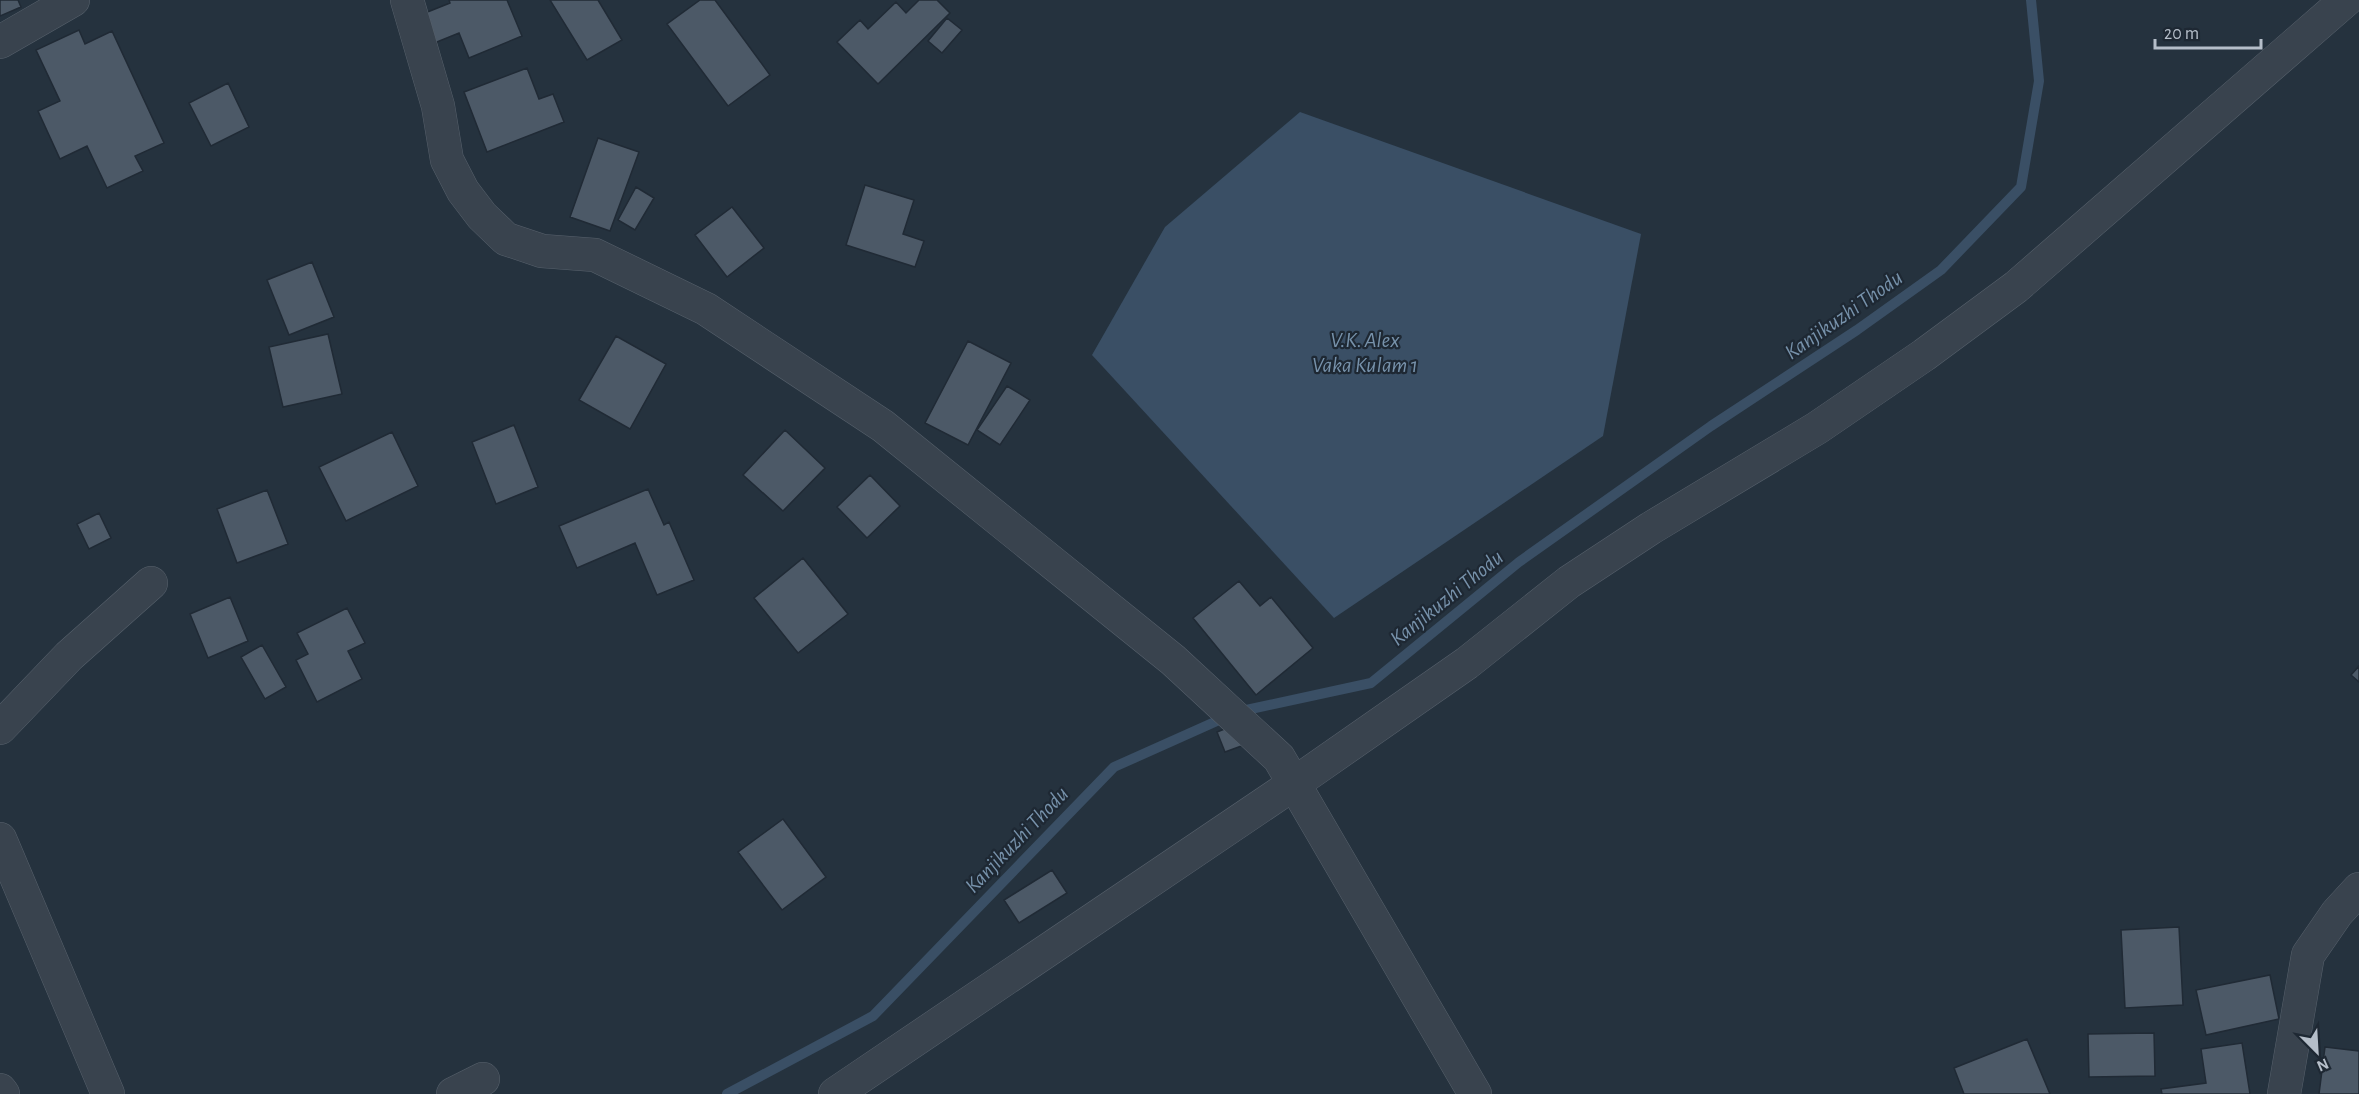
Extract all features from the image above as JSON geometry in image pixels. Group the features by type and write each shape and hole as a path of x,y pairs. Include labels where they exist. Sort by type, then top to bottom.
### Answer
{"street":[{"path":"0,42 73,0"},
{"path":"407,0 438,106 447,160 463,191 483,216 506,239 542,251 595,255 706,309 884,426 1173,660 1287,770 1475,1094"},
{"path":"835,1094 1287,770 1467,663 1569,582 1651,528 1817,428 2016,287 2346,0"},
{"path":"0,728 69,656 151,583"},
{"path":"0,839 108,1094"},
{"path":"2284,1094 2308,955 2337,913 2359,889"},
{"path":"453,1094 483,1079"},
{"path":"0,1090 3,1094"}],"water":[{"name":"V.K. Alex Vaka Kulam 1","path":"1300,112 1641,234 1603,436 1334,618 1092,355 1165,227"}],"building":[{"path":"0,0 18,0 21,7 0,16"},
{"path":"449,0 507,0 522,36 469,58 459,33 432,44 420,15 450,3"},
{"path":"550,0 598,0 622,40 587,60"},
{"path":"700,0 715,0 770,75 728,106 667,24"},
{"path":"919,0 937,0 950,13 878,84 837,42 860,20 868,29 896,2 906,13"},
{"path":"947,18 962,30 942,53 928,41"},
{"path":"79,30 85,44 112,31 164,143 135,156 143,171 107,188 87,146 60,159 38,111 60,101 36,50"},
{"path":"527,68 539,99 553,94 564,122 487,152 464,92"},
{"path":"228,83 249,127 211,146 189,103"},
{"path":"598,138 639,152 610,231 570,217"},
{"path":"865,185 914,200 903,234 924,241 915,267 846,245"},
{"path":"636,187 654,198 635,230 618,220"},
{"path":"732,207 764,248 727,277 695,235"},
{"path":"312,262 334,317 289,335 267,280"},
{"path":"328,334 342,394 283,407 269,347"},
{"path":"616,336 666,364 630,429 579,400"},
{"path":"968,341 1011,363 968,445 925,423"},
{"path":"1007,386 1030,400 1000,445 977,430"},
{"path":"514,425 538,487 496,504 472,442"},
{"path":"785,430 825,468 783,511 743,475"},
{"path":"392,432 418,486 346,521 319,467"},
{"path":"870,475 900,506 867,538 837,507"},
{"path":"648,489 664,525 669,522 694,580 657,595 635,543 577,568 559,526"},
{"path":"267,490 288,544 237,563 217,509"},
{"path":"99,513 111,538 89,549 77,524"},
{"path":"803,558 848,614 798,653 754,598"},
{"path":"1239,581 1260,606 1271,597 1313,648 1256,695 1193,618"},
{"path":"230,597 248,641 208,658 190,614"},
{"path":"347,608 365,643 348,651 362,679 317,702 296,660 308,654 297,633"},
{"path":"262,645 286,687 265,699 241,657"},
{"path":"2359,666 2359,682 2351,675"},
{"path":"1247,720 1255,741 1225,752 1217,732"},
{"path":"783,819 826,877 782,910 738,852"},
{"path":"1052,870 1067,893 1019,923 1004,900"},
{"path":"2179,927 2183,1005 2125,1008 2121,930"},
{"path":"2270,975 2279,1019 2206,1035 2196,990"},
{"path":"2154,1033 2155,1076 2089,1077 2088,1034"},
{"path":"2027,1039 2050,1094 1964,1094 1954,1068"},
{"path":"2242,1043 2250,1094 2162,1094 2161,1089 2206,1083 2201,1049"},
{"path":"2325,1047 2359,1051 2359,1094 2319,1094"}],"waterway":[{"name":"Kanjikuzhi Thodu","path":"727,1094 873,1016 1114,767 1237,712 1371,683 1519,562 1711,426 1857,330 1941,270 2021,187 2039,81 2031,0"}]}
